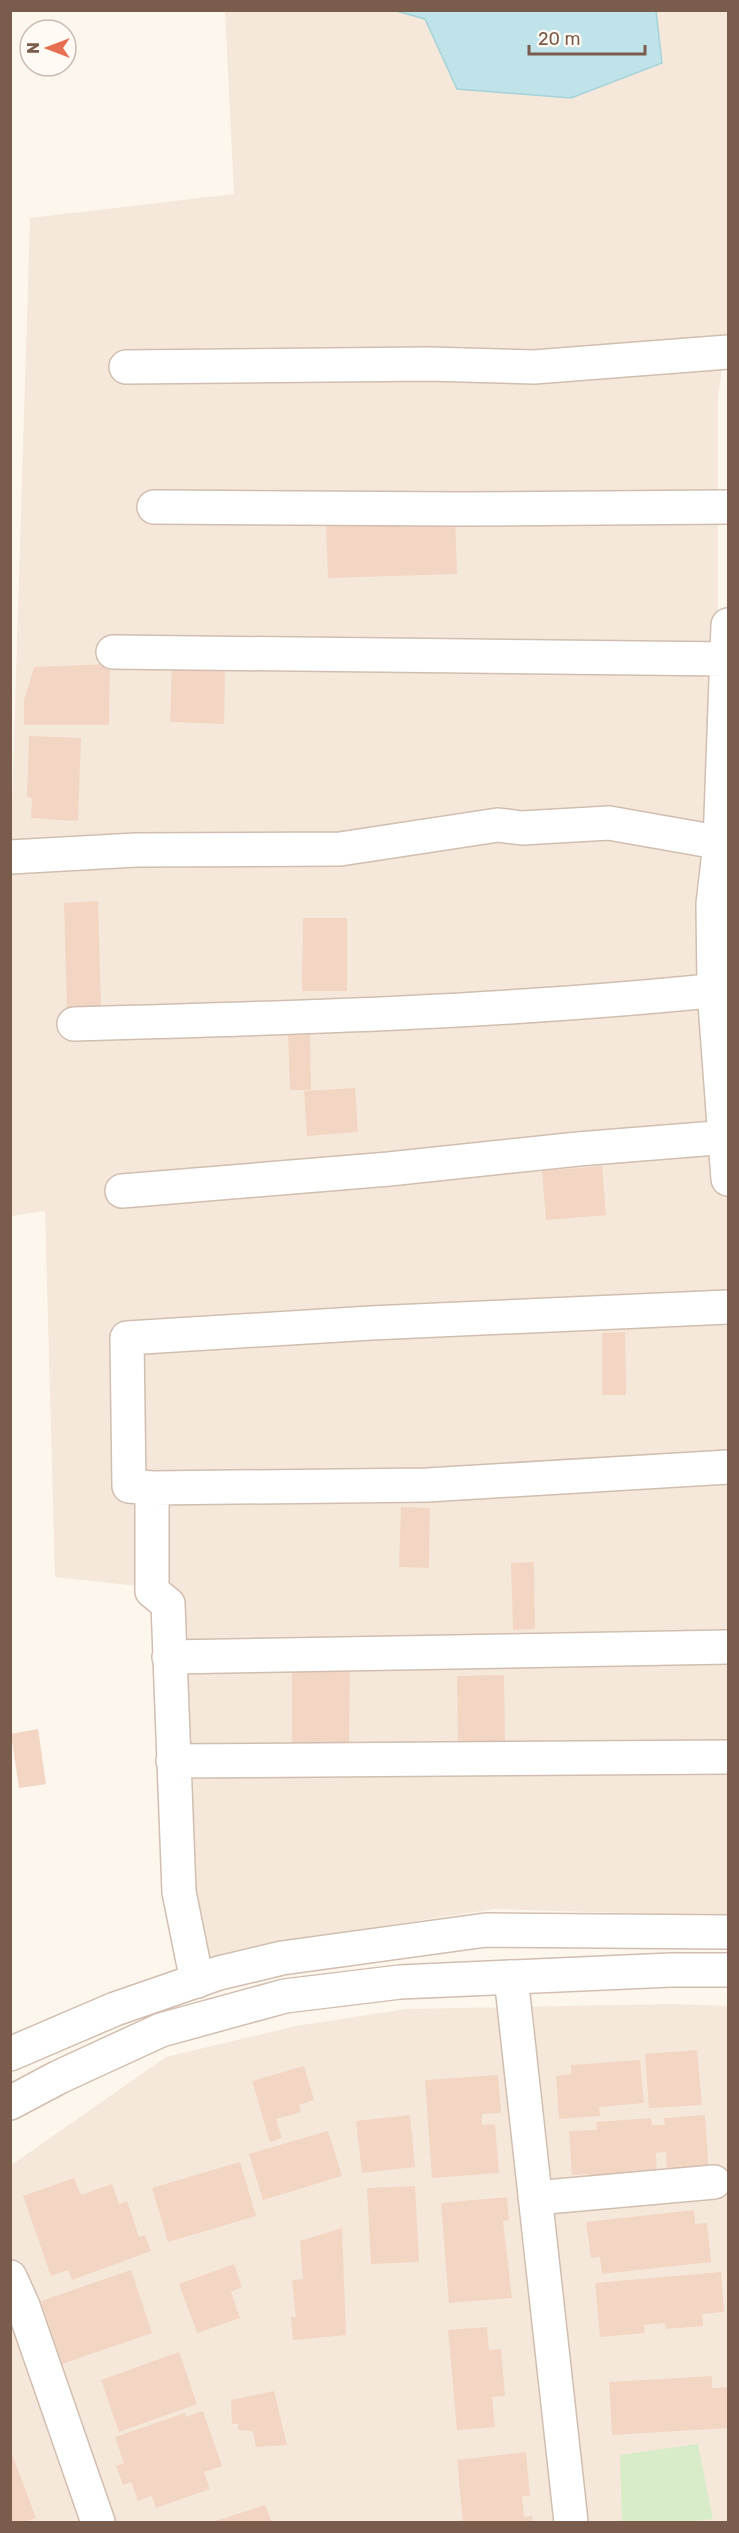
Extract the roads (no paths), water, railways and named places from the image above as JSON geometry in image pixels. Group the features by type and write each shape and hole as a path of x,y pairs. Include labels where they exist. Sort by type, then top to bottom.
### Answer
{"street":[{"path":"126,367 428,364 534,367 729,352"},
{"path":"154,507 461,509 729,507"},
{"path":"729,625 724,844 713,904 721,990 729,1179"},
{"path":"113,651 727,659"},
{"path":"10,858 136,850 340,849 498,825 522,828 609,823 724,844"},
{"path":"74,1024 463,1011 630,1000 721,990"},
{"path":"122,1191 727,1137"},
{"path":"729,1307 371,1323 128,1338 129,1486 152,1488 427,1485 729,1467"},
{"path":"152,1488 152,1591 168,1604 179,1892 197,1981"},
{"path":"169,1657 729,1647"},
{"path":"173,1761 729,1757"},
{"path":"10,2054 115,2009 219,1973 282,1958 486,1929 728,1932 729,1970 671,1970 400,1982 285,1996 161,2030 59,2077 10,2103"},
{"path":"511,1977 571,2523"},
{"path":"536,2198 714,2182"},
{"path":"10,2277 23,2306 98,2523"}],"water":[{"path":"396,11 656,11 662,63 571,98 457,89 425,19"}]}
